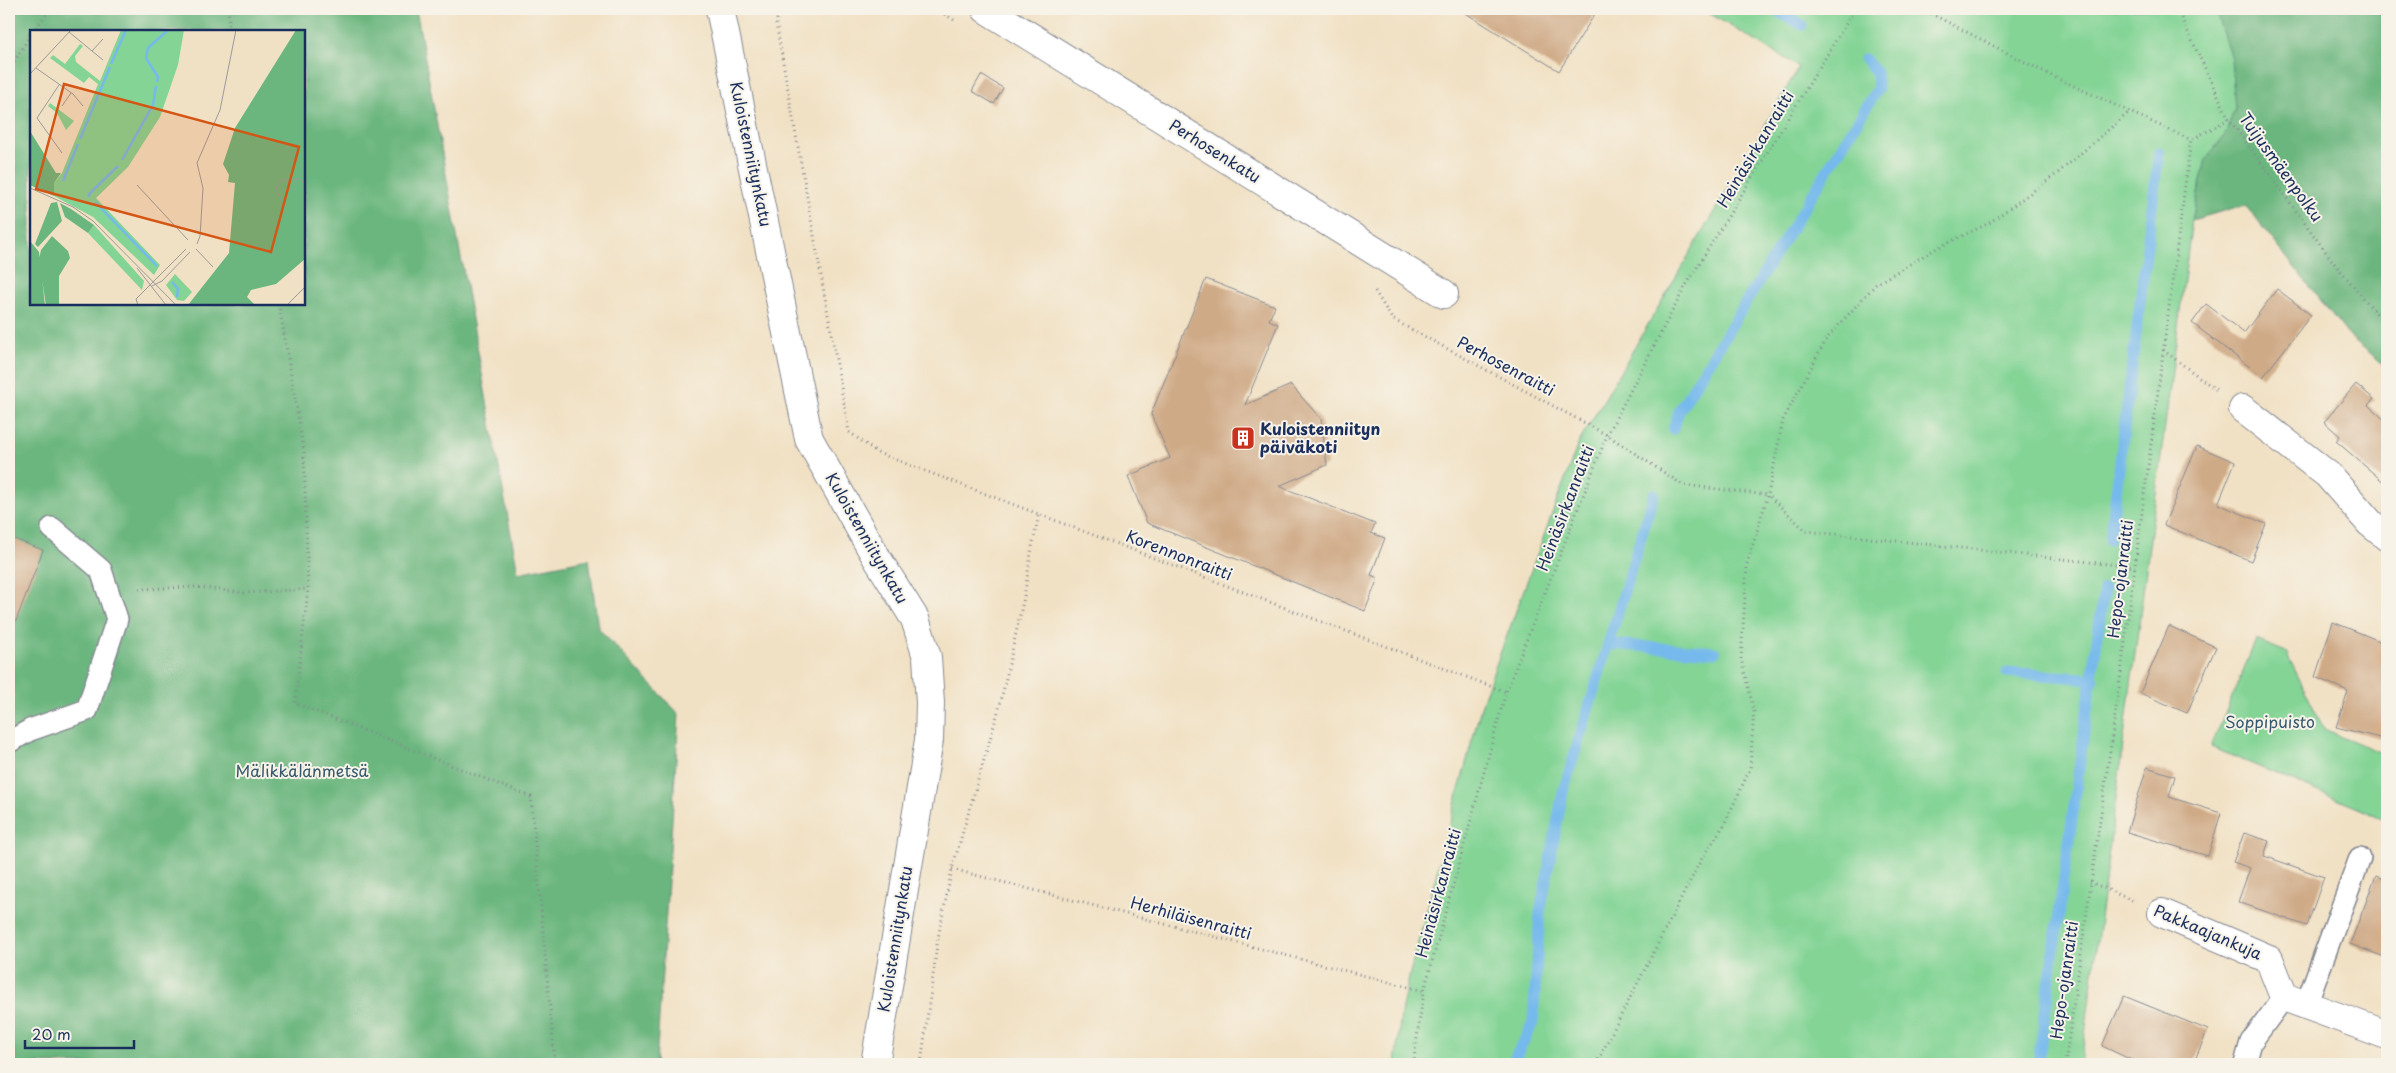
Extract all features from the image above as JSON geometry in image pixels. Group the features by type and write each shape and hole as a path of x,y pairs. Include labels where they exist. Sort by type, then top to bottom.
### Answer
{"street":[{"name":"Perhosenkatu","path":"986,9 1444,294"},
{"name":"Kuloistenniitynkatu","path":"723,11 809,439 875,555 915,619 927,657 930,703 929,740 875,1064"},
{"path":"2243,409 2328,475 2370,523 2387,537"},
{"name":"Pakkaajankuja","path":"2162,913 2269,959 2295,1001"},
{"path":"2295,1001 2387,1035"}],"lane":[{"path":"9,742 30,730 87,710 117,619 101,570 52,528"},
{"path":"2245,1064 2252,1042 2295,1001 2360,858"}],"path":[{"path":"34,30 51,9"},
{"path":"228,9 230,30"},
{"name":"Korennonraitti","path":"779,9 776,23 849,432 878,453 1506,692"},
{"name":"Heinäsirkanraitti","path":"1413,1064 1424,991 1506,692 1607,435 1686,287 1856,9"},
{"path":"1922,9 2128,113 2191,140 2229,119"},
{"name":"Tuijusmäenpolku","path":"2177,9 2229,119 2334,263 2387,326"},
{"path":"9,70 30,36"},
{"path":"1596,1064 1701,860 1724,825 1750,769 1754,710 1741,659 1747,564 1768,495 1783,420 1827,338 1876,284 1937,248 1989,223 2058,173 2128,113"},
{"name":"Hepo-ojanraitti","path":"2066,1064 2090,882 2118,696 2191,140"},
{"path":"279,305 304,452 308,589 295,703 531,797 555,1064"},
{"name":"Perhosenraitti","path":"1392,318 1607,435 1683,485 1768,495"},
{"path":"2162,350 2243,409"},
{"path":"1768,495 1806,530 2134,568"},
{"path":"920,1064 938,938 952,869 1000,705 1040,515"},
{"path":"108,590 196,587 244,593 308,589"},
{"name":"Herhiläisenraitti","path":"952,869 1424,991"},
{"name":"Pakkaajankuja","path":"2090,882 2162,913"}],"green space":[{"name":"Mälikkälänmetsä","path":"9,9 416,9 518,573 589,559 598,628 679,714 656,1064 9,1064"},
{"path":"1702,9 2215,9 2231,58 2235,108 2225,135 2206,159 2192,220 2081,1064 1395,1064 1402,1007 1411,969 1483,700 1578,444 1799,67"},
{"path":"2215,9 2356,9 2387,14 2387,367 2349,336 2245,205 2192,220 2206,159 2225,135 2235,108 2231,58"},
{"name":"Soppipuisto","path":"2256,640 2286,652 2324,729 2387,755 2387,770 2382,783 2387,785 2387,820 2211,747"}],"building":[{"path":"1459,9 1598,9 1559,71"},
{"path":"981,75 1003,88 994,104 972,91"},
{"name":"Kuloistenniityn päiväkoti","path":"1206,279 1275,306 1269,320 1278,324 1245,405 1291,385 1321,419 1327,465 1279,486 1375,524 1371,533 1385,538 1371,575 1378,578 1365,611 1147,523 1128,476 1170,458 1151,414"},
{"path":"2277,289 2311,315 2263,377 2192,323 2206,304 2244,333"},
{"path":"2356,384 2374,399 2368,405 2387,422 2387,485 2336,441 2340,436 2324,422"},
{"path":"2197,446 2235,462 2218,504 2266,524 2251,561 2164,525"},
{"path":"9,537 43,550 9,639"},
{"path":"2333,622 2387,644 2387,725 2384,739 2336,727 2348,691 2315,677"},
{"path":"2169,626 2216,647 2187,713 2140,693"},
{"path":"2147,767 2175,776 2169,797 2221,813 2208,856 2127,832"},
{"path":"2244,833 2269,841 2264,856 2324,877 2307,926 2238,902 2250,868 2233,862"},
{"path":"2376,876 2387,880 2387,958 2350,944"},
{"path":"2124,996 2208,1030 2193,1064 2140,1064 2102,1046"}],"waterway":[{"path":"1773,9 1802,25"},
{"path":"1673,429 1679,411 1878,88 1876,72 1865,59"},
{"path":"2110,540 2159,152"},
{"path":"1512,1064 1533,1023 1540,913 1563,792 1654,494"},
{"path":"2038,1064 2104,589"},
{"path":"1608,644 1715,652"},
{"path":"2007,672 2093,679"}],"place":[{"name":"Kuloistenniityn päiväkoti","path":"1243,438"}]}
